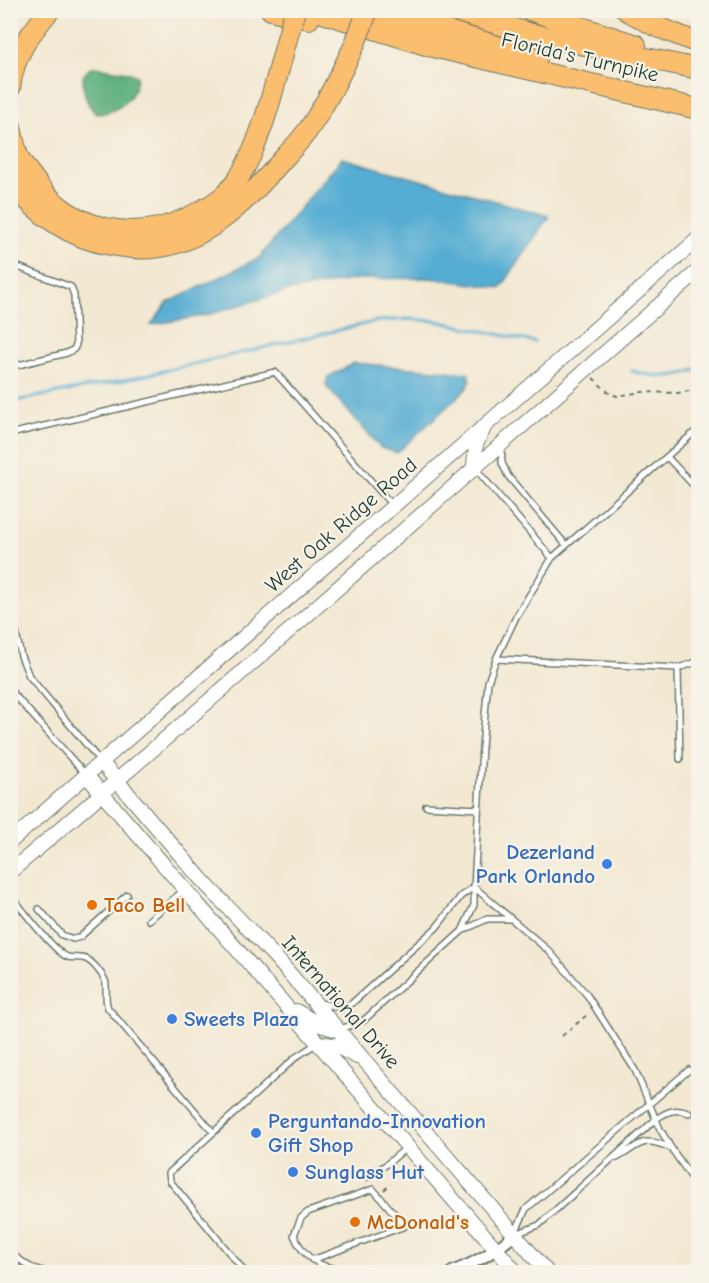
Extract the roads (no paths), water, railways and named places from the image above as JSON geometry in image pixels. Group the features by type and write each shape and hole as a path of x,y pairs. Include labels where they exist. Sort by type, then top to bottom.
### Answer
{"highway":[{"path":"10,88 12,70 27,38 51,10"},
{"path":"271,10 429,46"},
{"name":"Florida's Turnpike","path":"313,10 429,46 699,108"},
{"path":"10,180 31,204 54,223 73,234 130,248 161,247 191,238 222,220 249,195 307,132 333,90 368,10"},
{"path":"378,10 699,108"},
{"path":"451,10 528,33 699,69"},
{"name":"Florida's Turnpike","path":"529,10 699,65"},
{"path":"626,10 653,25 699,43"},
{"path":"10,124 18,156 42,192 61,208 86,222 123,232 170,226 212,206 235,183 250,158 293,19"}],"street":[{"name":"West Oak Ridge Road","path":"10,842 699,239"},
{"name":"West Oak Ridge Road","path":"10,873 279,641 474,466 699,271"},
{"path":"474,466 476,444 486,424"},
{"name":"International Drive","path":"101,762 201,879 277,959 547,1272"},
{"name":"International Drive","path":"86,775 516,1272"},
{"path":"284,1003 308,1019 338,1030"},
{"path":"318,1043 341,1049 368,1065"},
{"path":"452,1272 471,1265 497,1250 514,1235"}],"lane":[{"path":"10,264 71,287 74,295 76,345 67,353 10,367"},
{"path":"10,434 275,372 394,507"},
{"path":"462,931 474,905 485,712 488,682 496,658 516,617 552,558 699,429"},
{"path":"501,444 502,462 508,476 567,545"},
{"path":"667,457 699,490"},
{"path":"474,466 552,558"},
{"path":"10,606 21,656 29,676 101,762"},
{"path":"496,658 678,668 699,659"},
{"path":"678,668 680,759"},
{"path":"11,689 86,775"},
{"path":"426,806 478,809"},
{"path":"314,1002 338,1007 350,1005 436,928 461,896 474,887"},
{"path":"474,887 549,951 587,995 635,1070 671,1148 699,1187"},
{"path":"149,920 184,889"},
{"path":"10,895 58,952 68,959 85,959 93,964 104,979 105,1000 108,1008 213,1131"},
{"path":"39,909 62,935 73,939 80,937 127,895"},
{"path":"338,1030 363,1021 462,931 487,919 511,919"},
{"path":"245,1272 170,1181 169,1173 296,1057 318,1043"},
{"path":"514,1235 526,1209 689,1071"},
{"path":"514,1235 539,1225 656,1119 670,1110 680,1109 689,1113"},
{"path":"608,1163 638,1143 649,1141 671,1148"},
{"path":"368,1177 407,1146"},
{"path":"312,1260 405,1226 373,1189 308,1212 301,1218 294,1235 298,1246 312,1260 327,1268 347,1271"},
{"path":"11,1253 30,1267 44,1272 54,1272"},
{"path":"11,1253 19,1272"}],"water":[{"path":"342,158 549,216 501,288 430,278 357,279 284,292 207,315 151,325 167,303 259,258"},
{"path":"354,363 468,373 470,381 466,389 397,453 381,448 326,386 328,377"}],"waterway":[{"path":"10,402 120,381 378,321 408,319 436,321 534,342"},
{"path":"632,371 666,376 698,369"}],"place":[{"name":"Dezerland Park Orlando","path":"607,864"},
{"name":"Taco Bell","path":"92,905"},
{"name":"Sweets Plaza","path":"172,1019"},
{"name":"Perguntando-Innovation Gift Shop","path":"256,1133"},
{"name":"Sunglass Hut","path":"293,1172"},
{"name":"McDonald's","path":"355,1222"}]}
